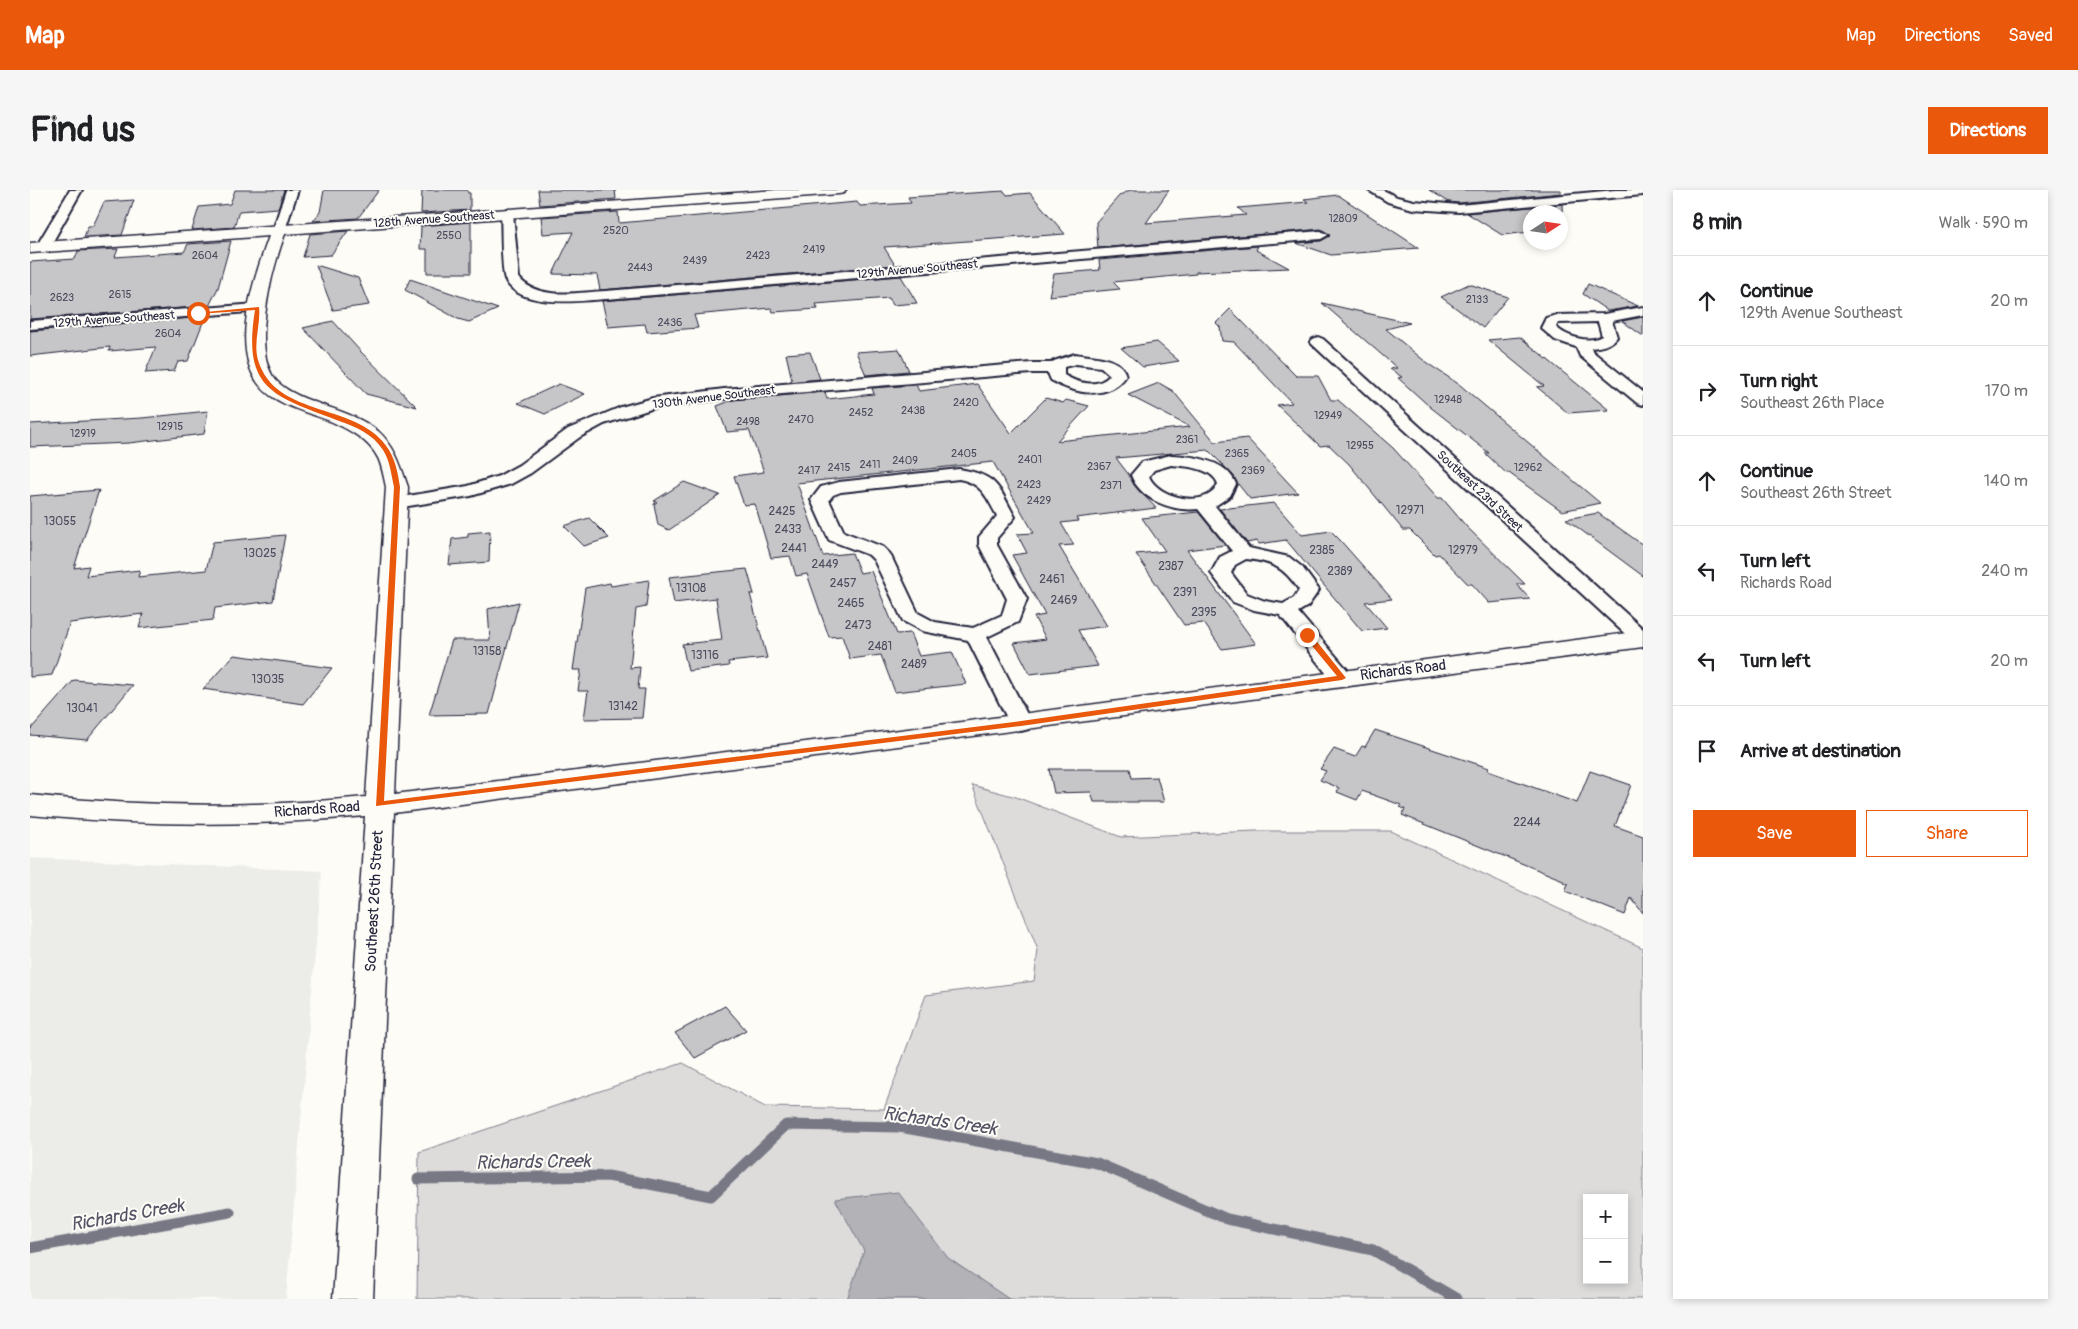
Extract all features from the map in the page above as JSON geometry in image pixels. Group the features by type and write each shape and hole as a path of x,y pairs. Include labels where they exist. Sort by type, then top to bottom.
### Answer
{"street":[{"path":"37,248 76,190"},
{"path":"279,230 292,190"},
{"name":"128th Avenue Southeast","path":"37,248 783,192 839,190"},
{"path":"1374,190 1391,198 1429,207 1476,208 1643,191"},
{"name":"129th Avenue Southeast","path":"507,213 512,278 516,285 527,293 582,296 1321,235"},
{"name":"Southeast 26th Street","path":"279,230 257,308 254,348 260,373 272,388 293,401 360,427 375,438 385,449 393,464 397,487 353,1299"},
{"name":"129th Avenue Southeast","path":"30,325 257,308"},
{"path":"1604,318 1610,337 1608,340 1596,343 1582,343 1555,335 1548,328 1548,324 1551,321 1604,318 1643,311"},
{"name":"Southeast 23rd Street","path":"1318,342 1642,639"},
{"path":"1582,343 1585,352 1643,400"},
{"name":"130th Avenue Southeast","path":"396,503 471,491 505,480 525,469 574,433 627,410 654,403 724,394 1031,368 1055,368"},
{"path":"959,474 974,476 986,481 1006,517 988,537 988,545 1017,599 1012,618 976,636 929,627 910,617 883,558 876,551 836,536 820,500 827,492 839,487 959,474"},
{"path":"1204,504 1243,553"},
{"path":"1243,553 1285,561 1299,575 1309,590 1301,602 1286,610 1261,606 1240,598 1221,573 1228,561 1243,553"},
{"path":"1286,610 1342,678"},
{"path":"976,636 1021,724"},
{"name":"Richards Road","path":"30,805 135,814 208,815 297,812 379,804 1021,724 1342,678 1642,639"}],"shaded area":[{"path":"972,785 1016,797 1121,837 1255,831 1391,831 1643,948 1643,1299 417,1299 419,1152 683,1063 765,1107 884,1109 926,995 1034,981 1038,950"},
{"path":"30,858 322,871 286,1299 30,1299"},
{"path":"898,1192 948,1258 1009,1299 847,1299 864,1251 835,1199"}],"building":[{"path":"235,190 284,190 278,208 239,211 234,227 192,230 199,207 230,204"},
{"path":"324,190 379,190 358,218 313,221 320,212"},
{"path":"422,190 467,190 470,193 470,210 421,213"},
{"path":"538,190 615,190 616,199 540,205"},
{"path":"1130,190 1169,190 1146,223 1246,215 1238,208 1308,202 1304,199 1338,195 1419,248 1331,255 1296,243 1321,241 1330,236 1321,229 1268,234 1264,232 1263,234 1098,248 1096,222 1120,195"},
{"path":"1429,190 1561,190 1561,193 1459,203 1449,202"},
{"path":"1004,191 1007,195 1030,193 1065,234 884,247 895,265 600,290 597,275 553,274 573,232 543,234 541,217 618,212 619,223 857,202 860,206 911,203 908,197"},
{"path":"134,200 122,235 84,237 88,226 93,226 104,202"},
{"path":"1523,208 1523,233 1502,235 1467,213"},
{"path":"471,222 471,273 427,273 427,249 420,249 421,226"},
{"path":"348,231 331,255 303,257 310,234"},
{"path":"231,241 218,288 209,306 30,319 30,262 75,259 78,251 118,249 115,257 184,252 188,244"},
{"path":"1258,246 1256,250 1289,268 1196,272 1196,274 1113,282 1120,289 1049,296 1054,274 1100,270 1099,260"},
{"path":"316,265 358,278 369,305 333,310"},
{"path":"901,276 917,303 893,305 889,298 816,304 818,309 773,312 771,308 694,315 698,328 647,332 645,324 608,327 602,301"},
{"path":"410,279 498,309 469,322 458,319 405,290"},
{"path":"1469,284 1508,297 1483,328 1441,297"},
{"path":"1588,284 1638,306 1608,311 1583,294"},
{"path":"1322,303 1410,323 1386,329 1427,363 1460,385 1600,503 1562,511 1509,473 1506,473 1485,453 1489,453 1429,406 1398,378 1402,377 1390,369 1397,368"},
{"path":"1230,309 1296,376 1318,376 1331,400 1338,400 1393,448 1438,498 1442,498 1466,526 1525,584 1516,584 1530,599 1489,603 1472,584 1468,584 1439,554 1435,555 1410,530 1403,530 1349,464 1329,445 1320,446 1277,405 1292,403 1234,342 1222,341 1220,327 1216,323"},
{"path":"205,317 188,361 178,362 174,371 145,373 156,347 109,351 110,347 30,356 30,331"},
{"path":"1643,317 1643,336 1622,321"},
{"path":"333,321 361,352 417,407 366,394 303,328"},
{"path":"1520,337 1609,410 1568,413 1537,387 1544,386 1488,340"},
{"path":"1157,342 1179,361 1143,367 1121,348"},
{"path":"899,349 909,371 866,375 856,352"},
{"path":"810,352 820,379 788,382 792,380 786,354"},
{"path":"1159,383 1173,391 1215,442 1247,438 1298,493 1250,499 1233,475 1208,450 1116,458 1134,485 1156,508 1076,518 1078,521 1061,523 1074,545 1059,546 1107,626 1078,630 1098,666 1030,674 1014,643 1046,639 1034,617 1045,615 1012,555 1027,553 1017,534 1034,533 993,462 797,483 823,556 852,553 860,573 871,571 897,634 910,633 919,656 952,652 966,684 895,692 881,655 850,659 842,636 829,637 807,574 796,576 790,556 771,558 755,504 744,505 734,476 764,472 749,430 727,432 717,406 733,400 825,392 827,399 874,394 872,388 916,385 919,391 977,384 1011,433 1046,398 1063,403 1066,400 1089,406 1057,441 1190,427 1128,395"},
{"path":"559,384 585,394 545,414 518,403"},
{"path":"208,411 204,434 129,443 30,447 30,424 142,418"},
{"path":"684,482 720,495 669,530 658,525 654,504 657,502 654,501"},
{"path":"99,490 74,568 89,566 86,576 140,570 138,577 206,570 213,542 285,535 273,601 215,608 213,620 139,628 143,614 70,623 52,675 30,677 30,496"},
{"path":"1274,503 1302,535 1331,531 1339,539 1392,599 1365,602 1387,628 1362,631 1286,540 1259,544 1257,541 1247,543 1220,509"},
{"path":"1198,512 1225,545 1187,550 1256,644 1222,649 1204,623 1184,625 1136,554 1165,551 1142,518"},
{"path":"1598,513 1643,545 1643,576 1566,519"},
{"path":"589,518 609,538 584,546 564,526"},
{"path":"490,531 489,562 449,565 452,539 468,537 468,533"},
{"path":"747,569 754,594 750,594 767,658 728,662 729,666 688,671 682,644 722,640 716,598 674,603 669,577"},
{"path":"649,580 646,607 636,609 630,668 640,667 638,689 645,689 642,718 584,719 588,691 578,691 581,670 573,670 585,588 610,583 611,586"},
{"path":"519,602 489,714 429,715 452,640 490,640 488,609"},
{"path":"234,655 332,668 303,704 203,689"},
{"path":"74,680 133,685 87,740 30,735 30,730"},
{"path":"1375,730 1489,768 1488,771 1577,803 1590,771 1631,785 1615,826 1643,836 1643,913 1631,898 1625,915 1565,891 1568,884 1563,882 1563,880 1402,815 1405,809 1400,807 1401,805 1362,791 1357,800 1337,792 1339,788 1320,780 1326,771 1320,769 1334,749 1355,757 1362,746 1365,747"},
{"path":"1049,769 1130,769 1132,778 1157,777 1164,802 1094,802 1091,792 1054,793"},
{"path":"725,1006 746,1030 695,1058 675,1033"}],"waterway":[{"name":"Richards Creek","path":"418,1179 608,1176 711,1196 786,1125 900,1127 1097,1163 1227,1219 1373,1250 1457,1299"},
{"name":"Richards Creek","path":"30,1248 230,1212"}],"route":[{"path":"198,313 257,308 254,333 255,358 260,373 272,388 293,401 360,427 375,438 385,449 393,464 397,487 379,804 1021,724 1342,678 1307,635"}]}
